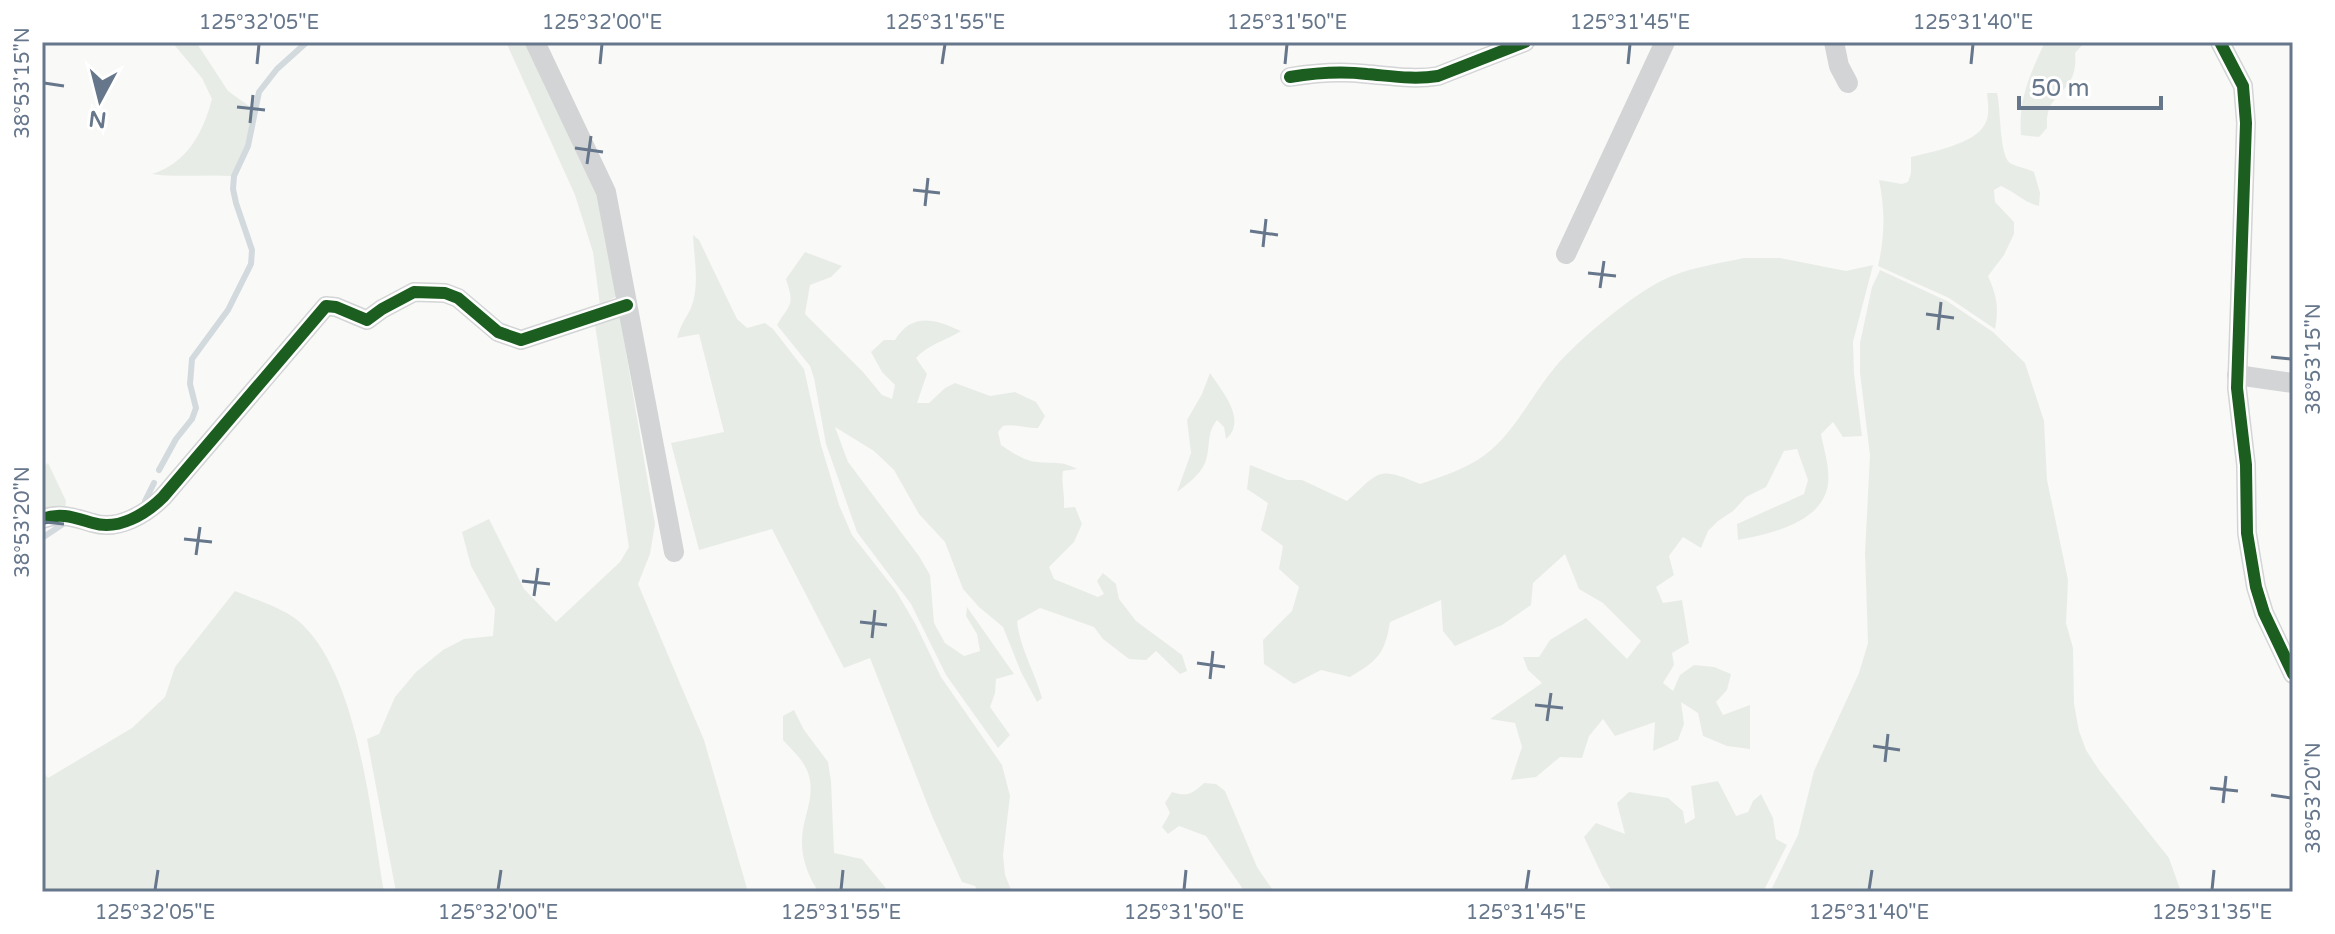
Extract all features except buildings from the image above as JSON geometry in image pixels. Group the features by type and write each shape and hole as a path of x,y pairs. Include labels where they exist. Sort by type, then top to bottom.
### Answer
{"street":[{"path":"535,42 606,192 674,552"},
{"path":"1290,77 1363,73 1425,78 1438,76 1525,42"},
{"path":"1566,254 1665,42"},
{"path":"1834,42 1839,66 1848,83"},
{"path":"2220,42 2243,86 2246,123 2237,375 2246,465 2250,559 2264,613 2293,674"},
{"path":"42,519 72,516 96,524 107,524 132,519 148,511 326,306 367,320 414,292 445,293 458,298 498,332 521,340 627,305"},
{"path":"2237,375 2293,383"}],"shaded area":[{"path":"172,42 196,42 228,91 253,109 246,145 232,176 152,174 175,162 192,145 204,124 212,99 202,78"},
{"path":"506,42 528,42 600,201 621,294 600,305 593,252 575,195"},
{"path":"2045,42 2085,42 2075,53 2072,78 2051,106 2047,128 2039,137 2021,135 2023,98"},
{"path":"1987,93 1997,93 2006,158 2012,164 2034,172 2040,193 2039,206 2001,186 1994,190 1995,202 2014,222 2014,234 2004,255 1988,276 1996,302 1995,329 1949,298 1878,266 1883,223 1879,180 1902,184 1908,182 1911,157 1952,146 1980,131 1988,117"},
{"path":"693,235 699,240 737,319 747,328 765,323 804,369 821,445 839,505 852,535 896,591 941,677 1002,765 1010,796 1003,855 1005,875 1012,892 978,892 975,886 962,882 932,816 870,658 844,668 772,529 699,550 671,443 724,432 699,334 677,338 691,308 695,290"},
{"path":"805,252 842,266 831,277 810,285 805,314 882,395 892,399 895,385 882,372 871,352 884,340 895,340 909,325 925,320 961,331 916,358 927,374 917,403 929,403 955,383 990,396 1015,392 1036,402 1045,416 1038,428 1007,425 998,432 1001,445 1023,458 1065,464 1077,469 1063,471 1064,508 1075,507 1082,524 1074,542 1049,567 1054,579 1098,597 1104,594 1097,581 1103,573 1116,584 1119,599 1136,621 1182,655 1187,671 1180,674 1156,651 1146,660 1129,659 1103,639 1094,627 1040,608 1017,621 1042,698 1037,702 1003,627 963,589 945,542 919,514 894,470 874,451 835,427 848,462 930,575 934,623 945,643 964,656 980,651 977,634 966,616 967,607 1014,674 996,679 990,707 1010,735 998,748 946,675 911,604 857,532 826,444 810,366 777,325 790,304 786,279"},
{"path":"1744,258 1780,258 1846,271 1873,265 1853,342 1862,436 1843,437 1833,422 1821,434 1828,471 1824,497 1806,517 1793,524 1738,540 1737,524 1804,494 1808,480 1797,449 1784,451 1766,487 1746,497 1718,521 1708,531 1701,548 1683,537 1669,556 1674,575 1656,587 1663,603 1682,600 1689,643 1672,653 1674,665 1663,683 1673,691 1680,675 1694,665 1714,667 1731,674 1727,690 1716,702 1723,715 1750,705 1750,749 1727,746 1703,736 1698,713 1681,702 1684,724 1678,740 1653,751 1655,722 1615,736 1603,719 1589,736 1582,758 1560,757 1536,777 1511,780 1522,747 1515,723 1490,719 1542,683 1528,670 1523,657 1539,657 1550,640 1586,618 1627,659 1641,641 1603,603 1579,589 1565,554 1533,583 1531,605 1502,625 1455,646 1443,631 1441,600 1390,622 1378,656 1350,677 1321,670 1294,684 1264,664 1263,640 1292,611 1299,587 1279,569 1283,546 1261,530 1268,503 1247,489 1250,465 1288,480 1302,480 1347,501 1379,474 1395,475 1420,484 1458,470 1477,461 1501,440 1556,366 1620,308 1671,277"},
{"path":"1880,270 1947,301 1993,332 2025,363 2044,421 2047,480 2068,580 2066,623 2073,648 2074,704 2079,731 2086,750 2099,770 2169,858 2181,892 1770,892 1798,835 1814,771 1859,673 1868,643 1865,553 1870,455 1860,373 1860,343 1872,287"},
{"path":"619,311 655,524 650,554 638,584 704,740 748,892 396,892 367,739 379,734 395,697 416,672 443,650 464,639 493,636 495,609 471,566 462,532 489,519 524,589 556,622 620,562 629,547 595,325"},
{"path":"1210,373 1231,406 1234,415 1232,432 1226,439 1224,427 1217,420 1211,430 1202,468 1177,492 1191,453 1187,420"},
{"path":"48,463 66,501 65,513 42,514 42,468"},
{"path":"235,591 296,619 317,642 334,672 348,707 358,746 384,892 42,892 42,771 48,778 132,728 165,697 175,667"},
{"path":"794,710 804,730 828,762 834,853 862,859 889,892 819,892 812,880 802,845 811,792 809,776 783,740 783,716"},
{"path":"1718,781 1736,816 1748,812 1761,794 1773,818 1776,839 1787,845 1763,892 1613,892 1584,837 1596,823 1625,834 1617,803 1629,792 1668,798 1683,811 1685,824 1695,818 1691,786"},
{"path":"1204,783 1216,784 1225,791 1257,867 1274,892 1245,892 1206,836 1179,826 1168,834 1162,827 1170,813 1165,803 1172,792 1189,794"}],"waterway":[{"path":"159,470 196,408 190,384 192,359 228,310 251,264 252,250 233,189 234,176 248,146 259,92 277,69 307,42"},
{"path":"145,501 154,483"},
{"path":"42,538 66,522"}],"cycle path":[{"path":"1290,77 1338,73 1411,78 1438,76 1525,42"},
{"path":"2220,42 2243,86 2246,123 2237,388 2246,465 2247,533 2256,587 2264,613 2293,674"},
{"path":"42,519 62,516 112,525 148,509 163,497 326,306 367,320 414,292 445,293 458,298 498,332 521,340 627,305"}]}
